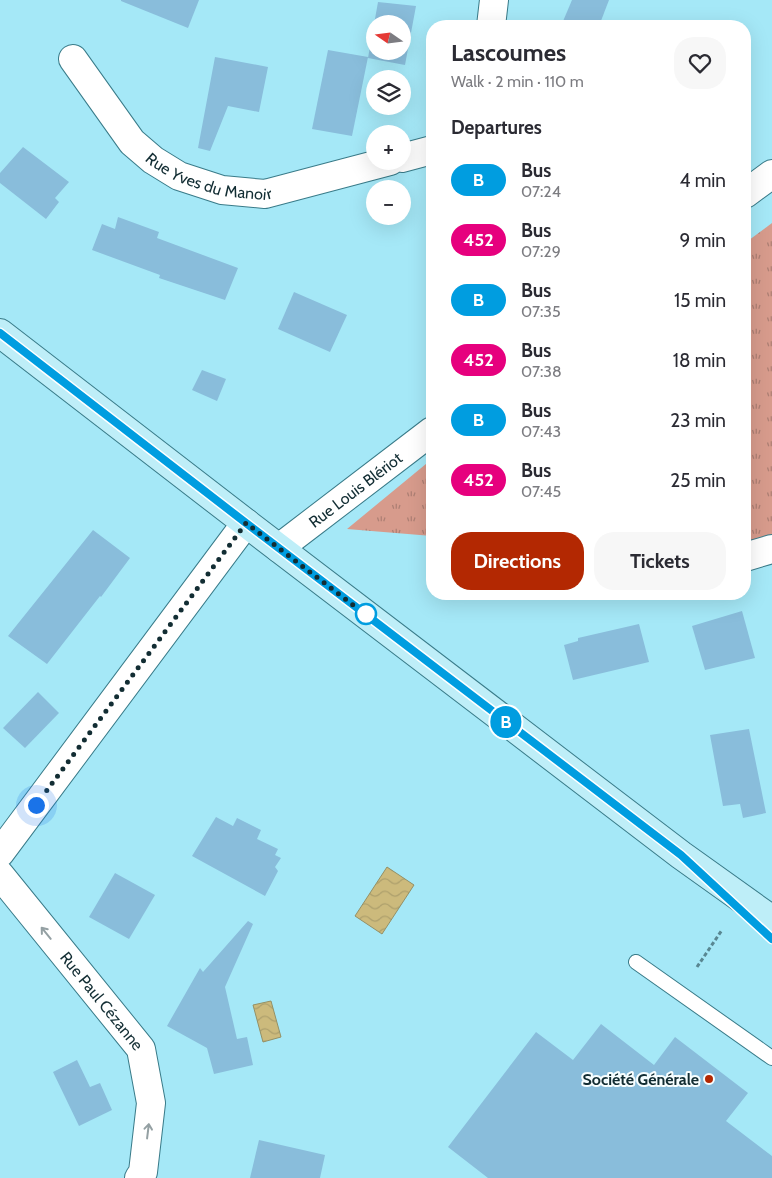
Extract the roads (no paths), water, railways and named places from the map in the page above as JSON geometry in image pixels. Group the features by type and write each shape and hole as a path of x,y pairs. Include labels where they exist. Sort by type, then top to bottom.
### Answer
{"main road":[{"path":"0,333 681,855 772,920"},
{"path":"681,855 772,939"}],"street":[{"path":"492,20 494,0"},
{"name":"Rue Yves du Manoir","path":"73,59 132,142 153,160 179,176 222,190 265,194 366,167"},
{"path":"411,156 426,152"},
{"path":"751,190 772,174"},
{"name":"Rue Louis Blériot","path":"279,548 426,436"},
{"path":"0,853 246,523"},
{"path":"751,555 772,549"},
{"name":"Rue Paul Cézanne","path":"0,875 141,1049 151,1103 143,1172 139,1178"}],"lane":[{"path":"636,962 772,1058"}],"water":[{"path":"387,867 414,885 382,934 355,916"},
{"path":"271,1001 281,1037 263,1042 253,1005"}],"place":[{"name":"Société Générale","path":"709,1079"}]}
